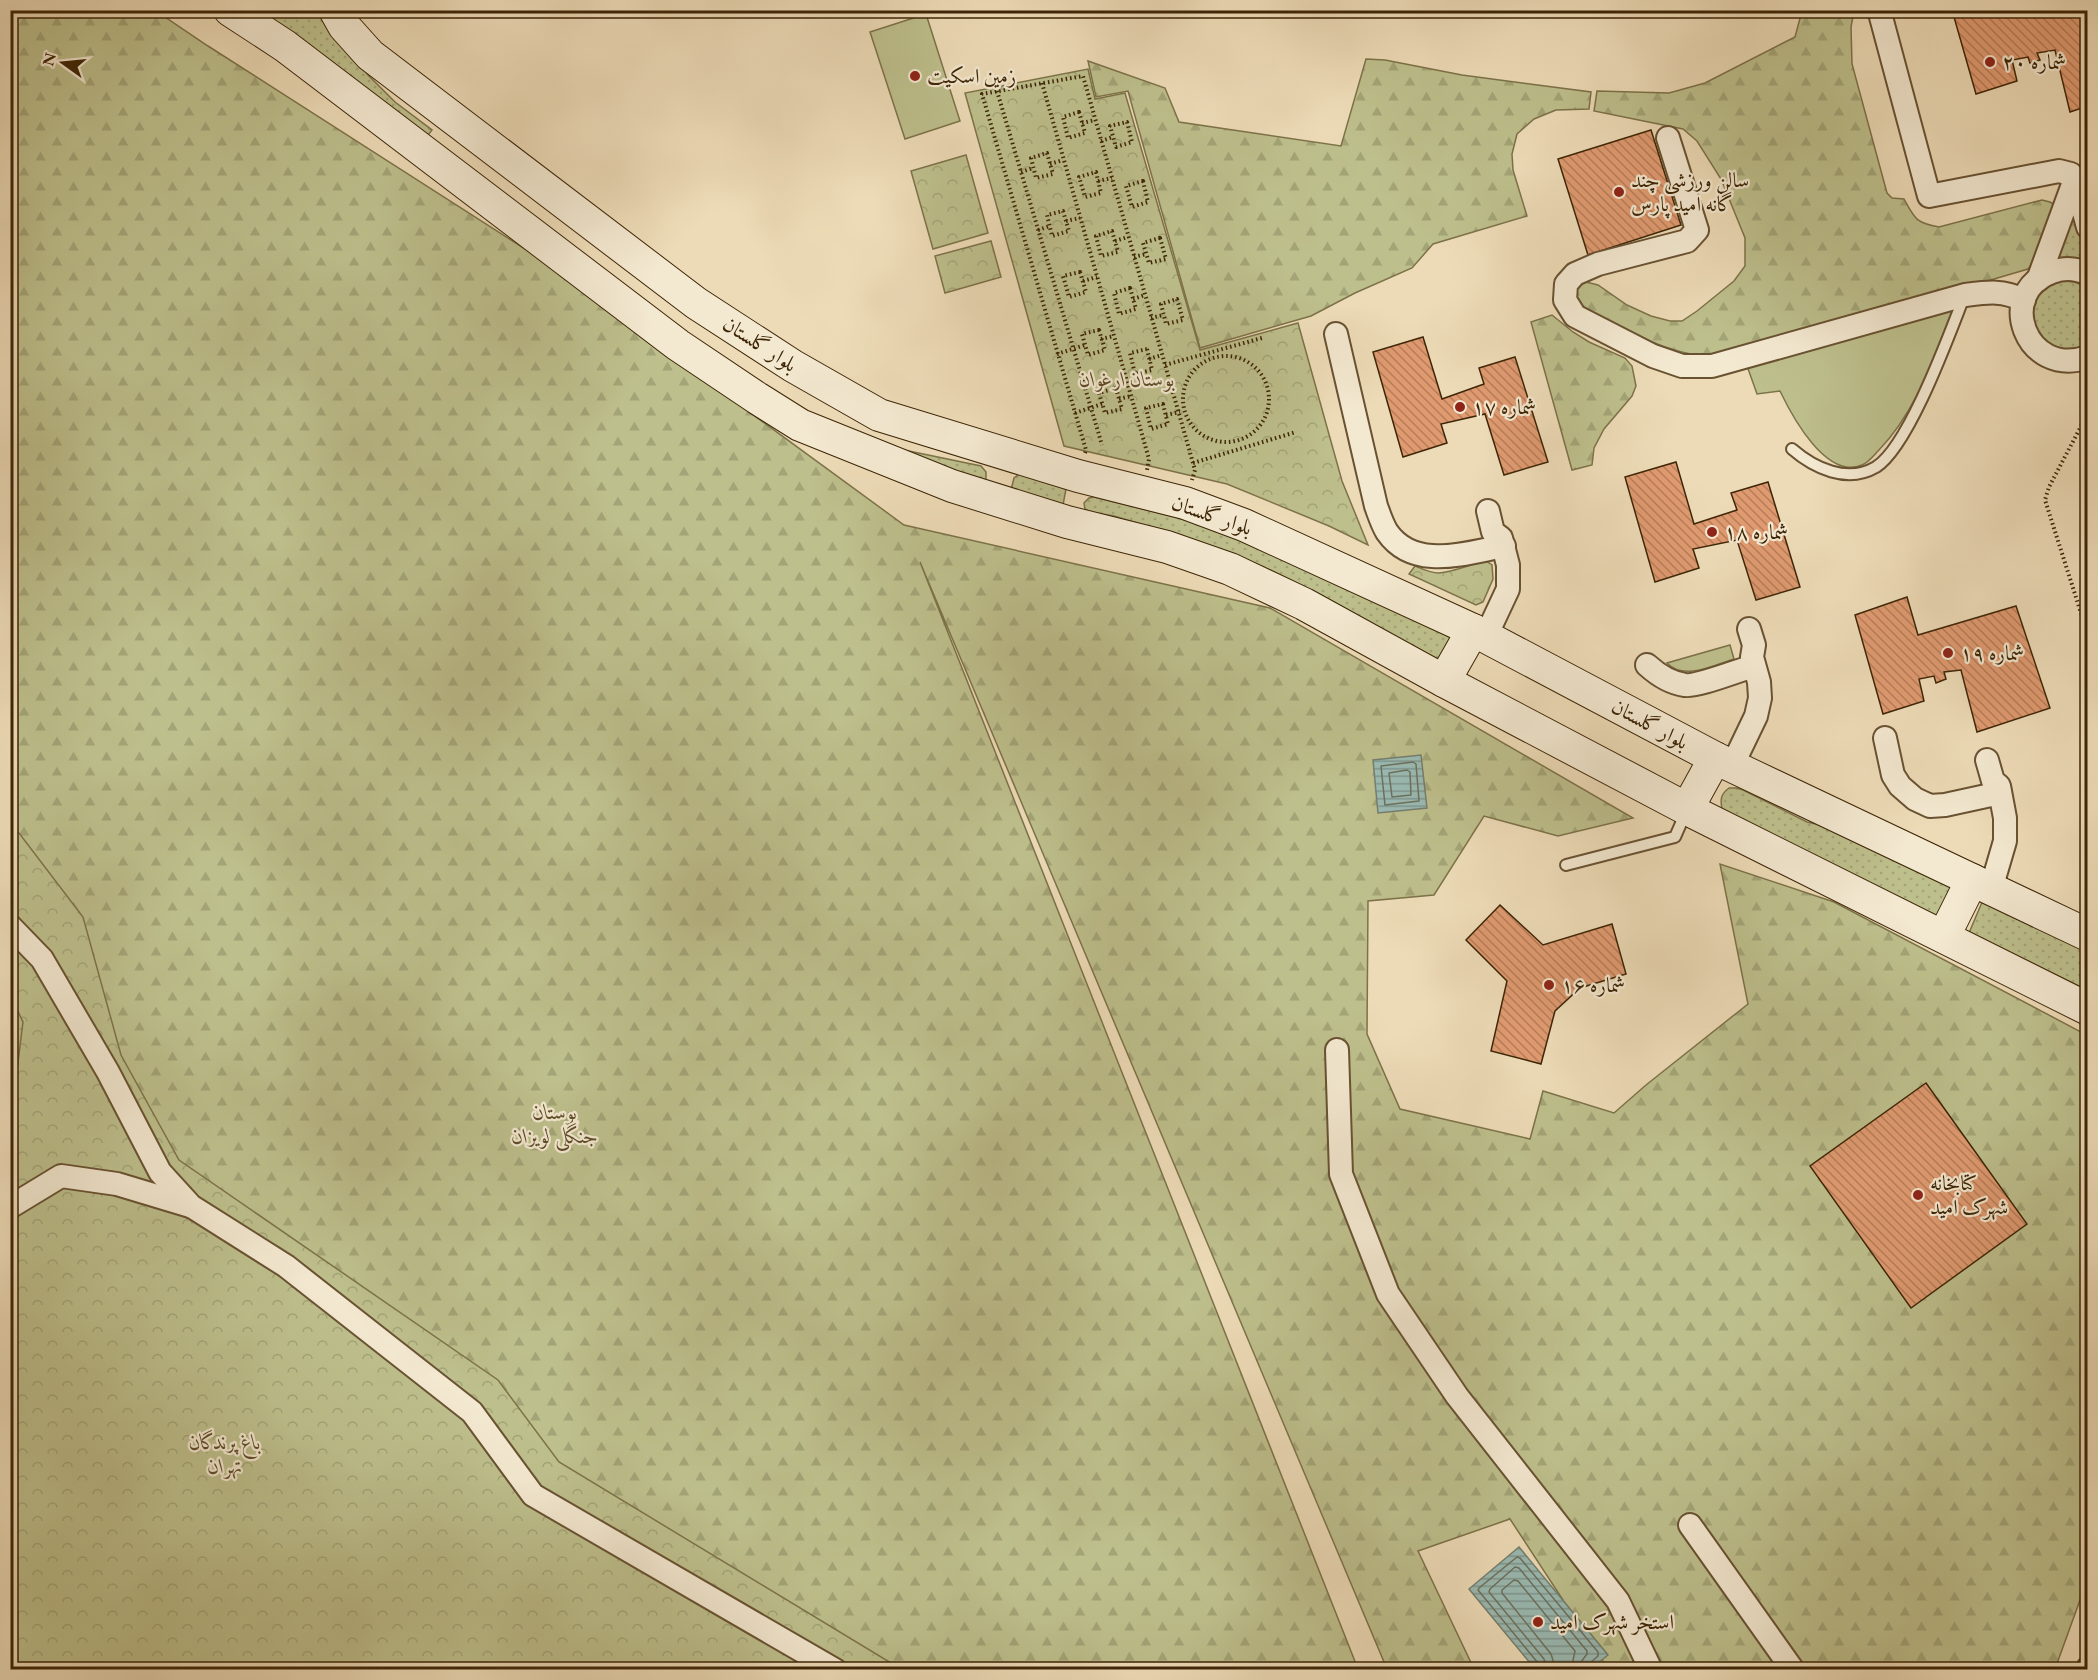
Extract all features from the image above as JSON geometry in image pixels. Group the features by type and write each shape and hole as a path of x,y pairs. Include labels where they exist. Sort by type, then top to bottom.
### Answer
{"main road":[{"path":"230,10 285,46 678,345 800,424 952,486 1067,522 1167,547 1230,569 1304,604 1444,681 1687,809 2088,1009"},
{"name":"بلوار گلستان","path":"335,10 344,26 370,55 696,303 812,377 879,415 1078,476 1185,503 1244,525 1479,633 1723,762 2088,935"},
{"path":"423,150 455,120"},
{"path":"1067,522 1078,476"},
{"path":"1444,681 1479,633"},
{"path":"1687,809 1723,762"},
{"path":"1944,936 1981,884"}],"street":[{"path":"1881,17 1929,196 2059,171 2071,174 2075,179 2088,227"},
{"path":"1668,138 1697,230 1687,241 1598,264 1575,274 1566,284 1565,300 1575,316 1653,356 1682,366 1712,366 1965,295 1997,291 2009,293 2024,300"},
{"path":"2075,179 2038,280 2024,300 2022,311 2026,335 2041,353 2052,359 2064,361 2076,361 2088,357"},
{"path":"2038,280 2048,273 2060,270 2072,269 2088,274"},
{"path":"1336,334 1376,506 1388,532 1406,549 1426,557 1445,556 1503,542"},
{"path":"1479,633 1508,589 1508,566 1503,542 1493,532 1495,508"},
{"path":"1723,762 1756,716 1760,698 1759,682 1753,661 1754,645 1742,632"},
{"path":"1647,665 1659,676 1688,686 1753,661"},
{"path":"1885,738 1893,775 1900,786 1915,800 1930,806 1945,805 2000,790"},
{"path":"1981,884 2005,841 2006,819 2000,790 1993,780 1993,759"},
{"path":"10,926 42,959 108,1072 160,1172 191,1206 286,1266 472,1412 533,1495 835,1670"},
{"path":"1337,1050 1341,1174 1388,1294 1457,1396 1618,1601 1651,1670"},
{"path":"10,1207 61,1176 117,1184 191,1206"},
{"path":"1690,1525 1793,1670"}],"lane":[{"path":"1792,449 1820,469 1838,473 1859,473 1876,466 1904,433 1919,404 1965,295"},
{"path":"1566,865 1675,837 1687,809"}],"path":[{"path":"1078,476 1086,450 982,94 1083,76 1195,470 1185,503"},
{"path":"1042,83 1149,459 1144,493"},
{"path":"997,91 1102,446"},
{"path":"1079,112 1082,123 1085,133 1068,138 1063,117 1079,112"},
{"path":"1082,123 1095,120"},
{"path":"1127,122 1132,142 1116,147 1113,137 1110,126 1127,122"},
{"path":"1101,141 1113,137"},
{"path":"1047,153 1050,164 1053,174 1036,178 1031,158 1047,153"},
{"path":"1050,164 1063,160"},
{"path":"1021,172 1034,168"},
{"path":"1096,172 1098,181 1101,193 1084,197 1079,177 1096,172"},
{"path":"1098,181 1112,178"},
{"path":"1143,181 1148,202 1132,207 1129,197 1126,186 1143,181"},
{"path":"1118,201 1129,197"},
{"path":"1063,211 1066,221 1069,231 1052,236 1047,215 1063,211"},
{"path":"1066,221 1080,218"},
{"path":"1038,230 1050,226"},
{"path":"1112,231 1115,241 1118,252 1101,256 1096,236 1112,231"},
{"path":"1115,241 1128,237"},
{"path":"1160,238 1166,259 1149,263 1146,254 1143,243 1160,238"},
{"path":"1089,248 1098,245"},
{"path":"1134,257 1146,254"},
{"path":"1080,272 1083,281 1086,292 1069,297 1063,276 1080,272"},
{"path":"1083,281 1097,277"},
{"path":"1056,290 1066,286"},
{"path":"1130,288 1133,299 1136,309 1119,314 1114,293 1130,288"},
{"path":"1133,299 1145,295"},
{"path":"1177,299 1183,320 1166,324 1163,315 1161,304 1177,299"},
{"path":"1105,306 1116,303"},
{"path":"1151,318 1163,315"},
{"path":"1099,330 1101,339 1104,350 1088,355 1082,334 1099,330"},
{"path":"1101,339 1114,336"},
{"path":"1165,365 1262,338"},
{"path":"1057,354 1085,345"},
{"path":"1147,349 1149,359 1152,370 1136,374 1130,353 1147,349"},
{"path":"1212,352 1214,358"},
{"path":"1149,359 1162,355"},
{"path":"1228,356 1242,359 1255,367 1264,378 1269,405 1265,418 1257,430 1246,438 1218,442 1205,438 1194,429 1185,411 1184,390 1190,376 1200,365 1214,358 1228,356"},
{"path":"1122,366 1133,363"},
{"path":"1116,388 1119,399 1122,409 1105,414 1100,393 1116,388"},
{"path":"1119,399 1131,396"},
{"path":"1075,413 1102,404"},
{"path":"1163,404 1166,416 1168,424 1151,429 1146,408 1163,404"},
{"path":"1166,416 1185,411"},
{"path":"2088,413 2045,500 2088,635"},
{"path":"1193,464 1296,432"},
{"path":"1238,440 1242,449"},
{"path":"2082,470 2088,473"}],"green space":[{"name":"بوستان جنگلی لویزان","path":"11,11 156,11 533,254 904,525 1270,608 1633,818 1558,836 1484,816 1434,895 1368,901 1367,1034 1400,1109 1530,1139 1543,1091 1614,1113 1748,1004 1720,864 1834,902 2083,1033 2087,1037 2088,1578 2055,1669 1608,1669 1510,1519 1418,1551 1474,1669 1387,1669 920,562 1358,1669 11,1670"},
{"path":"251,11 321,11 368,75 395,102 432,130 424,140"},
{"path":"1802,11 1854,11 1851,27 1852,64 1887,193 1892,198 1904,199 1914,216 1921,222 1939,227 2042,200 2050,202 2057,206 2035,261 2028,269 1710,357 1656,344 1575,302 1578,283 1586,282 1598,285 1627,305 1651,316 1670,321 1682,321 1734,281 1745,266 1745,238 1721,179 1697,141 1683,129 1594,111 1597,91 1669,93 1705,83 1795,37"},
{"name":"زمین اسکیت","path":"926,14 960,121 905,139 870,32"},
{"path":"1366,59 1385,60 1462,75 1591,92 1589,109 1556,110 1534,119 1517,134 1512,154 1513,170 1527,216 1433,244 1412,268 1355,293 1311,316 1200,348 1128,91 1096,97 1088,61 1165,88 1179,122 1341,146"},
{"name":"بوستان ارغوان","path":"1088,69 1095,99 1125,93 1200,350 1298,323 1342,481 1368,545 1329,526 1227,484 1064,446 965,93"},
{"path":"966,155 988,233 933,249 911,171"},
{"path":"2076,197 2087,233 2087,267 2044,268"},
{"path":"991,241 1001,277 945,293 935,256"},
{"path":"2062,279 2074,280 2087,287 2087,343 2076,349 2053,348 2043,342 2032,322 2035,299 2041,289"},
{"path":"1958,300 1925,379 1905,417 1879,450 1862,465 1849,467 1836,463 1823,455 1802,429 1780,391 1757,394 1746,363"},
{"path":"1552,315 1589,342 1625,358 1632,366 1636,386 1632,396 1604,429 1594,448 1592,465 1572,470 1531,322"},
{"path":"904,450 981,466 986,472 983,487"},
{"path":"1021,473 1066,489 1063,505 1010,494 1014,478"},
{"path":"1094,497 1198,523 1276,554 1452,638 1438,662 1174,534 1114,516 1090,512 1085,509 1084,503"},
{"path":"1486,561 1492,565 1493,579 1483,602 1476,605 1409,574 1415,566 1439,573"},
{"path":"1730,645 1734,659 1708,668 1682,671 1667,663"},
{"path":"1729,788 1743,790 1807,822 1843,830 1956,886 1939,920 1722,809 1722,797"},
{"name":"باغ پرندگان تهران","path":"10,826 19,833 83,917 121,1055 179,1160 498,1380 559,1462 901,1669 11,1669"},
{"path":"1983,900 2087,950 2087,990 1969,933"},
{"path":"10,997 23,1022 11,1119"}],"water":[{"path":"1421,755 1427,808 1378,813 1373,760"},
{"name":"استخر شهرک امید","path":"1519,1547 1608,1655 1590,1669 1535,1669 1469,1589"}],"building":[{"name":"شماره ۲۰","path":"1952,10 2010,10 2011,15 2027,10 2088,10 2088,106 2070,112 2055,50 2037,53 2040,60 2030,63 2028,57 2012,60 2017,81 1976,94"},
{"name":"سالن ورزشی چند گانه امید پارس","path":"1651,130 1681,225 1588,255 1558,159"},
{"name":"شماره ۱۷","path":"1423,337 1442,399 1484,384 1479,368 1515,357 1548,462 1504,475 1485,414 1441,424 1447,443 1403,457 1373,352"},
{"name":"شماره ۱۸","path":"1676,462 1694,524 1737,510 1731,493 1768,482 1800,587 1756,600 1737,540 1693,549 1699,568 1655,582 1625,477"},
{"name":"شماره ۱۹","path":"1907,597 1918,635 2016,606 2050,708 1977,732 1961,670 1944,672 1946,679 1936,683 1934,676 1919,679 1924,701 1883,714 1855,615"},
{"name":"شماره ۱۶","path":"1500,905 1543,945 1612,924 1626,974 1580,988 1555,1011 1541,1064 1491,1051 1507,981 1466,940"},
{"name":"کتابخانه شهرک امید","path":"1926,1083 2027,1224 1911,1308 1810,1166"}],"place":[{"name":"شماره ۲۰","path":"1990,62"},
{"name":"زمین اسکیت","path":"915,76"},
{"name":"سالن ورزشی چند گانه امید پارس","path":"1619,192"},
{"name":"شماره ۱۷","path":"1460,407"},
{"name":"شماره ۱۸","path":"1712,532"},
{"name":"شماره ۱۹","path":"1948,653"},
{"name":"شماره ۱۶","path":"1549,985"},
{"name":"کتابخانه شهرک امید","path":"1918,1195"},
{"name":"استخر شهرک امید","path":"1538,1622"}]}
